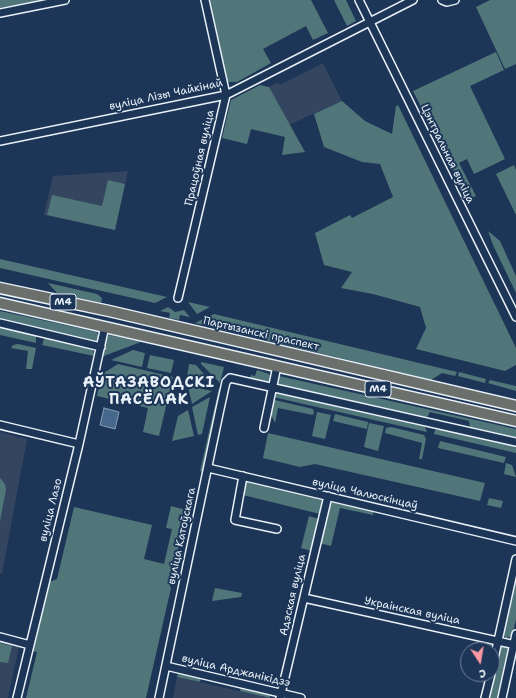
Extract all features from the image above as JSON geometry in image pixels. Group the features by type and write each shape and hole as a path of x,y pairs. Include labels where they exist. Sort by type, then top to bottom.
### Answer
{"main road":[{"name":"Партызанскі праспект","path":"0,288 127,315 516,406"},
{"name":"М4","path":"0,303 516,421"},
{"path":"89,323 98,317 98,313 94,308"},
{"path":"105,326 112,318 127,315"},
{"path":"219,353 237,351 241,346 238,341"},
{"path":"277,366 280,360 293,354"}],"street":[{"path":"0,13 65,0"},
{"name":"Працоўная вуліца","path":"178,298 226,96 205,0"},
{"name":"Цэнтральная вуліца","path":"359,0 516,317"},
{"name":"вуліца Лізы Чайкінай","path":"0,141 226,96 412,0"},
{"path":"442,0 447,2 455,0"},
{"path":"0,323 101,347"},
{"name":"вуліца Лазо","path":"17,698 79,444 105,326"},
{"path":"264,428 277,366"},
{"name":"вуліца Катоўскага","path":"159,698 228,380 232,378 272,388"},
{"path":"272,388 516,442"},
{"path":"0,425 79,444"},
{"name":"вуліца Чалюскінцаў","path":"208,468 516,541"},
{"path":"244,476 235,520 277,529"},
{"name":"Адэская вуліца","path":"280,696 328,496"},
{"path":"498,641 516,559"},
{"name":"Украінская вуліца","path":"304,598 515,645"},
{"path":"502,698 515,645 516,634"},
{"path":"0,637 30,645"},
{"name":"вуліца Арджанікідзэ","path":"166,666 280,696 301,698"},
{"path":"485,698 489,682"}],"shaded area":[{"path":"323,63 342,101 273,132 233,107 278,82 280,85"},
{"path":"128,171 115,230 44,215 53,176"},
{"path":"104,408 119,412 115,429 100,425"},
{"path":"0,432 27,439 2,574 0,574"},
{"path":"0,643 19,647 8,698 0,698"},
{"path":"177,677 270,698 173,698"}],"green space":[{"path":"0,0 41,0 0,8"},
{"path":"210,0 311,0 328,33 313,40 306,26 263,49 271,63 237,82 227,82"},
{"path":"334,0 346,0 356,21 347,26"},
{"path":"490,0 516,0 516,64 505,69 476,7"},
{"path":"496,52 504,70 470,86 505,159 474,174 467,159 459,163 476,196 468,200 413,91"},
{"path":"260,85 269,87 305,152 282,155 285,137 251,129 247,144 222,138 231,100"},
{"path":"342,101 365,121 392,134 396,106 398,105 516,348 516,365 505,371 416,349 426,328 420,307 373,294 341,288 352,272 324,265 315,233 350,215 352,218 393,197 380,164 362,162 324,147 314,114"},
{"path":"514,165 516,170 516,215 496,174"},
{"path":"108,180 125,184 115,230 47,215 52,195 102,206"},
{"path":"488,231 500,241 516,276 516,293 493,245"},
{"path":"0,259 167,297 155,303 0,268"},
{"path":"48,283 97,294 102,298 101,303 57,293"},
{"path":"188,302 210,307 197,314"},
{"path":"168,307 175,312 184,310 190,317 180,315 179,320 169,318 170,313 160,311"},
{"path":"0,311 97,332 99,338 96,343 0,321"},
{"path":"214,314 457,372 455,376 442,373 431,380 195,323"},
{"path":"0,326 36,335 36,343 0,335"},
{"path":"109,335 141,342 101,357 106,337"},
{"path":"47,338 91,348 93,349 94,356 42,345 44,339"},
{"path":"18,344 36,348 32,369 26,369 28,351 11,348 13,345"},
{"path":"133,350 145,353 142,367 111,360"},
{"path":"150,355 174,360 171,373 147,368"},
{"path":"201,362 224,367 220,383 201,364"},
{"path":"118,364 173,377 159,436 143,432 148,408 97,396 102,374"},
{"path":"189,364 196,365 210,381 187,376"},
{"path":"257,370 269,374 271,377 269,382 250,379 251,375 255,376"},
{"path":"459,372 486,379 485,383 458,376"},
{"path":"279,376 516,429 516,439 470,428 469,421 430,412 426,419 281,386 276,384"},
{"path":"490,380 516,386 516,391 488,383"},
{"path":"188,386 212,391 192,404"},
{"path":"219,388 222,389 203,472 200,471"},
{"path":"275,393 425,427 427,432 273,397"},
{"path":"210,397 202,434 198,435 192,407"},
{"path":"275,400 313,409 313,415 278,408 275,423 271,414 272,402"},
{"path":"188,410 194,436 172,441 178,416"},
{"path":"317,412 331,415 325,439 312,436"},
{"path":"335,414 368,422 367,429 333,421"},
{"path":"369,423 384,426 378,451 364,447"},
{"path":"391,427 424,435 426,439 422,459 419,459 422,443 385,433 386,428"},
{"path":"439,429 516,446 516,453 434,434 435,430"},
{"path":"268,433 485,483 480,501 315,464 300,467 263,458"},
{"path":"440,441 506,457 504,463 438,448"},
{"path":"506,463 512,465 516,477 504,474"},
{"path":"0,478 5,484 6,490 0,521"},
{"path":"247,481 323,500 320,514 243,495"},
{"path":"489,498 503,501 501,508 487,505"},
{"path":"330,500 374,510 373,515 340,508 331,546 319,543"},
{"path":"171,506 186,510 171,588 146,698 26,698 37,652 31,651 47,583 57,579 74,507 152,525 144,559 164,564 172,529 166,528"},
{"path":"309,516 319,519 311,551 301,548"},
{"path":"516,574 516,619 512,636 506,638 503,634"},
{"path":"215,588 242,593 241,597 212,601"},
{"path":"0,643 12,646 8,663 0,662"},
{"path":"506,646 510,649 499,698 489,698 492,682 500,682 500,647"},
{"path":"178,673 201,677 200,682 177,677"},
{"path":"241,686 271,693 270,698 240,691"}],"district":[{"name":"АЎТАЗАВОДСКІ ПАСЁЛАК","path":"149,392"}]}
